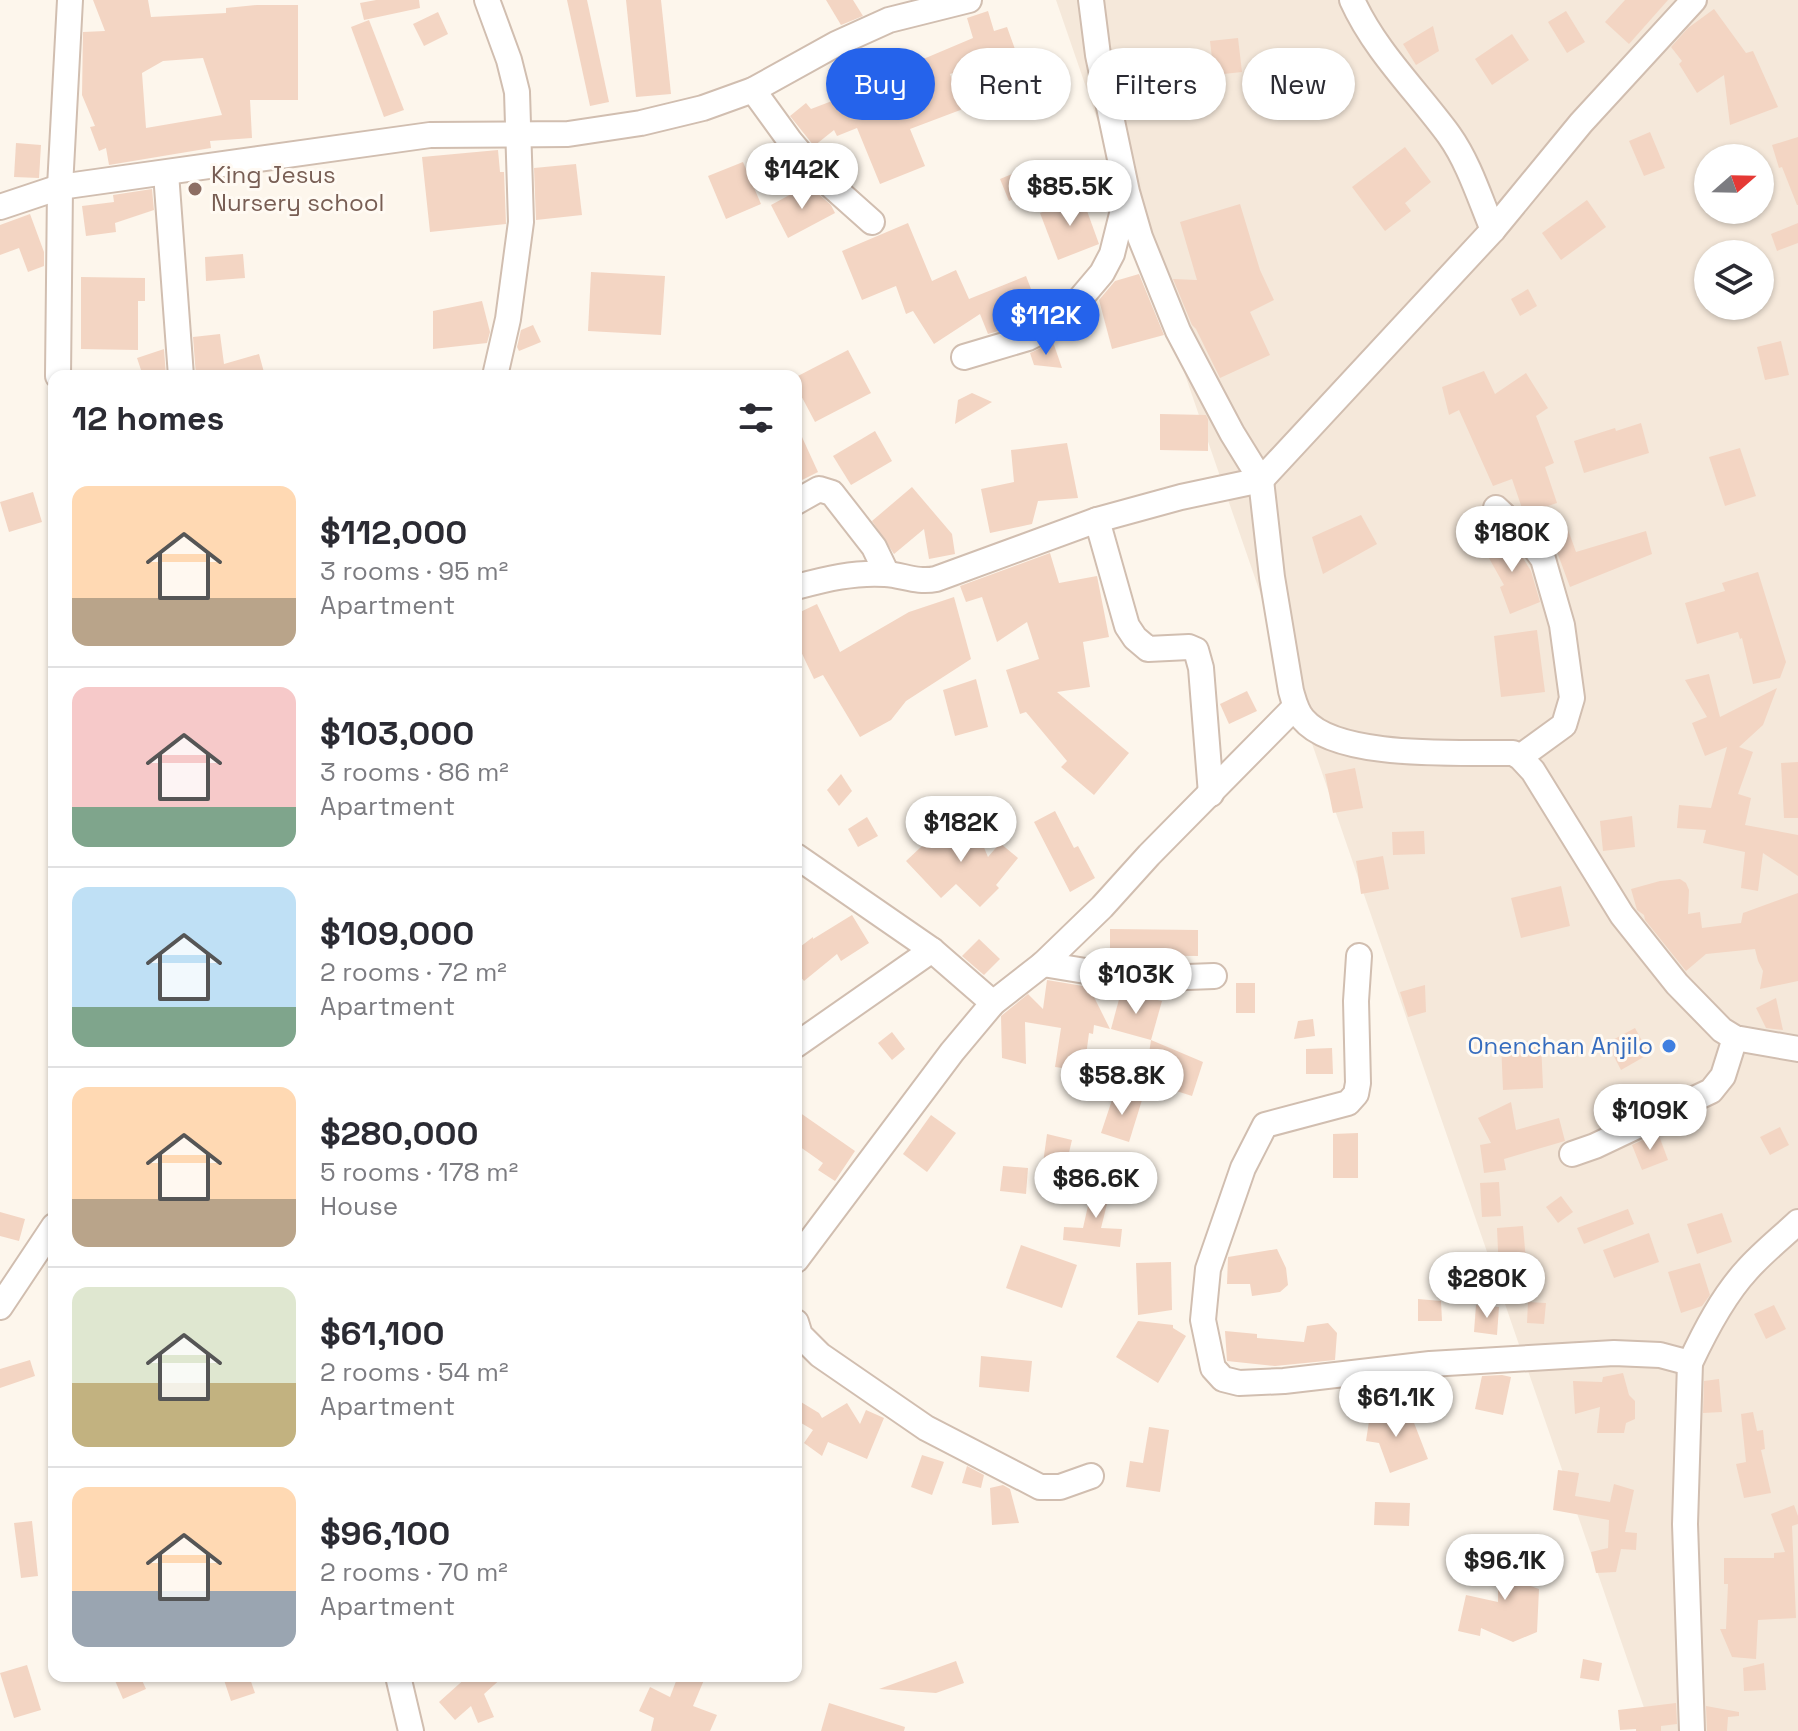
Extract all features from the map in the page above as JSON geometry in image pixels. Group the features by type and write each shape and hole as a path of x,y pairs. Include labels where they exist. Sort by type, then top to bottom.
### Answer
{"street":[{"path":"58,370 60,187 70,0"},
{"path":"487,0 514,75 521,222 508,319 496,370"},
{"path":"0,207 60,187 430,135 568,134 641,123 703,108 753,90 889,20 969,0"},
{"path":"1091,0 1098,55 1127,192 1140,237 1178,331 1237,443 1261,480 1272,577 1295,707 1303,720 1334,740 1374,748 1429,753 1513,753 1520,757 1533,771 1646,949 1722,1030 1735,1038 1798,1049"},
{"path":"1352,0 1387,59 1451,138 1493,230"},
{"path":"802,586 841,576 887,574 916,581 936,579 1097,520 1181,497 1261,480 1493,230 1581,123 1694,0"},
{"path":"753,90 817,173 872,222"},
{"path":"166,173 181,370"},
{"path":"964,357 1028,338 1052,326 1080,299 1102,273 1112,254 1127,192"},
{"path":"802,499 819,489 832,493 874,547 887,574"},
{"path":"1496,508 1526,536 1543,559 1562,625 1572,698 1564,725 1520,757"},
{"path":"1097,520 1127,626 1135,638 1148,649 1189,647 1196,650 1201,668 1211,794"},
{"path":"802,1252 952,1052 993,1003 1043,964 1102,907 1295,707"},
{"path":"802,860 932,950 993,1003"},
{"path":"802,1041 932,950"},
{"path":"1359,956 1356,1094 1348,1103 1269,1123 1262,1128 1243,1168 1208,1269 1203,1320 1213,1368 1223,1379 1239,1383 1284,1381 1430,1364 1614,1353 1660,1355 1690,1363"},
{"path":"1043,964 1134,979 1214,976"},
{"path":"1572,1154 1711,1091 1723,1076 1735,1038"},
{"path":"1692,1731 1685,1524 1690,1363 1730,1291 1759,1257 1798,1222"},
{"path":"0,1307 48,1235"},
{"path":"802,1337 820,1355 926,1428 1040,1487 1060,1487 1091,1476"},
{"path":"399,1682 411,1731"}],"shaded area":[{"path":"1056,0 1798,0 1798,1731 1652,1731 1097,120 1226,120 1226,48 1087,48 1087,90"}],"building":[{"path":"93,0 148,0 151,17 226,13 226,8 257,5 298,5 298,100 250,100 252,138 210,141 211,148 109,165 106,148 99,151 90,127 95,126 82,95 83,32 105,31","holes":["203,58 222,115 146,128 142,73 163,61"]},
{"path":"419,0 420,8 364,20 360,3"},
{"path":"567,0 587,0 609,102 590,106"},
{"path":"626,0 661,0 671,94 636,97"},
{"path":"826,0 853,0 863,16 841,25"},
{"path":"1625,0 1668,0 1629,44 1605,22"},
{"path":"1714,9 1746,53 1753,51 1778,107 1730,125 1724,75 1697,93 1679,64 1682,61 1671,47 1688,28"},
{"path":"988,11 994,31 1007,27 1015,48 951,48 951,114 935,120 935,54 973,38 967,18"},
{"path":"1566,11 1585,42 1567,53 1548,22"},
{"path":"438,12 448,34 424,46 413,24"},
{"path":"369,20 404,110 384,117 351,27"},
{"path":"1433,26 1439,51 1416,65 1403,44"},
{"path":"1512,34 1529,60 1492,85 1475,59"},
{"path":"1238,38 1242,72 1226,74 1226,48 1211,48 1210,41"},
{"path":"806,103 811,109 826,103 826,120 934,120 910,129 925,166 880,184 857,128 837,136 834,130 814,146 790,116"},
{"path":"1650,132 1665,168 1644,176 1629,141"},
{"path":"1798,137 1798,205 1782,167 1779,168 1774,144"},
{"path":"16,143 41,145 39,178 14,177"},
{"path":"1405,147 1431,182 1405,203 1411,211 1385,231 1352,187"},
{"path":"498,150 500,172 504,172 506,224 430,232 422,157"},
{"path":"743,162 761,204 726,219 708,176"},
{"path":"576,164 582,215 536,220 534,168"},
{"path":"1024,169 1033,191 1009,201 1000,179"},
{"path":"808,185 831,205 835,213 788,238 771,205"},
{"path":"152,189 154,210 115,223 116,232 86,236 82,206 114,202 113,195"},
{"path":"1082,197 1099,244 1058,260 1040,213"},
{"path":"1587,200 1606,227 1561,260 1542,233"},
{"path":"1240,204 1260,270 1274,300 1250,312 1270,355 1220,378 1192,325 1173,279 1197,280 1180,222"},
{"path":"30,214 44,252 44,266 28,272 19,248 0,255 0,225"},
{"path":"908,223 932,281 956,270 969,299 1026,276 1041,315 988,334 980,314 934,344 913,311 906,314 896,286 862,300 842,251"},
{"path":"1798,223 1798,243 1777,251 1771,234"},
{"path":"243,254 245,278 206,281 205,257"},
{"path":"591,272 665,276 661,335 588,331"},
{"path":"1139,274 1164,335 1112,349 1099,300 1115,281"},
{"path":"81,277 145,278 145,301 138,301 138,350 81,349"},
{"path":"1528,289 1537,306 1520,316 1511,299"},
{"path":"482,301 490,332 487,343 433,349 433,311"},
{"path":"533,325 541,342 519,351 521,330"},
{"path":"220,334 224,364 259,354 263,370 196,370 193,337"},
{"path":"1781,341 1789,375 1765,380 1757,347"},
{"path":"1053,342 1062,368 1034,365 1030,353"},
{"path":"164,349 166,370 141,370 137,358"},
{"path":"848,350 871,393 815,422 802,397 802,374"},
{"path":"1484,371 1495,394 1526,373 1548,408 1536,416 1554,463 1545,467 1557,503 1524,514 1512,479 1493,486 1459,410 1449,415 1442,387"},
{"path":"972,393 992,402 955,424 958,400"},
{"path":"1160,414 1206,415 1208,451 1160,450"},
{"path":"1641,423 1649,453 1584,473 1574,441"},
{"path":"875,431 892,461 851,485 833,456"},
{"path":"802,437 818,472 802,480"},
{"path":"1067,443 1078,498 1038,501 1032,524 990,533 981,489 1014,482 1011,450"},
{"path":"1740,448 1756,496 1725,506 1709,457"},
{"path":"912,487 952,534 955,554 929,559 924,529 894,554 872,521"},
{"path":"33,492 42,522 9,532 0,502"},
{"path":"1361,515 1377,544 1323,574 1312,537"},
{"path":"1563,516 1576,552 1646,531 1652,554 1570,587 1546,522"},
{"path":"1499,532 1531,571 1540,602 1510,614 1500,587 1504,585 1480,542"},
{"path":"1050,553 1059,583 1097,576 1109,637 1083,642 1090,687 1057,692 1129,753 1094,795 1061,767 1067,761 1026,712 1020,714 1006,670 1039,659 1027,622 997,642 982,597 966,602 960,586"},
{"path":"1758,572 1786,662 1780,678 1753,684 1738,632 1697,644 1685,603 1725,591 1722,583"},
{"path":"954,597 971,659 906,701 891,720 860,737 823,675 814,679 802,654 802,611 817,604 840,652 909,612"},
{"path":"1537,630 1545,692 1501,697 1494,636"},
{"path":"1709,674 1720,717 1777,688 1763,725 1739,747 1753,752 1738,794 1751,798 1745,825 1798,835 1798,876 1763,853 1758,891 1741,888 1745,852 1703,843 1706,830 1677,828 1679,805 1711,808 1727,747 1705,756 1692,723 1707,717 1685,680"},
{"path":"976,679 988,727 955,736 943,690"},
{"path":"1247,691 1257,711 1229,724 1220,704"},
{"path":"1798,762 1798,818 1784,818 1781,763"},
{"path":"1355,768 1363,808 1333,813 1325,774"},
{"path":"841,774 852,791 839,806 827,790"},
{"path":"1055,811 1074,848 1078,846 1095,878 1070,892 1034,822"},
{"path":"1632,816 1635,847 1603,851 1600,821"},
{"path":"867,817 878,836 858,847 848,829"},
{"path":"951,819 958,839 977,831 988,857 1000,843 1018,858 996,885 999,888 980,907 956,884 941,898 906,861"},
{"path":"1424,831 1425,854 1393,855 1392,832"},
{"path":"1383,856 1389,889 1361,894 1356,861"},
{"path":"1680,879 1689,890 1688,914 1700,912 1702,928 1741,923 1743,913 1798,893 1798,981 1760,989 1763,971 1755,949 1706,954 1686,971 1637,910 1631,889"},
{"path":"1561,886 1570,926 1521,938 1511,898"},
{"path":"852,915 869,943 841,961 837,954 804,981 802,945"},
{"path":"1110,929 1198,930 1198,956 1110,955"},
{"path":"979,939 1000,959 984,975 962,956"},
{"path":"1047,980 1089,987 1110,1029 1094,1025 1093,1034 1089,1033 1084,1071 1055,1067 1061,1028 1025,1022 1026,1064 1002,1058 1001,1016 1028,994 1043,1009"},
{"path":"1236,983 1255,983 1255,1013 1236,1013"},
{"path":"1425,985 1426,1012 1408,1017 1400,992"},
{"path":"1121,992 1162,1001 1151,1040 1111,1029"},
{"path":"1776,998 1783,1030 1766,1028 1756,1008"},
{"path":"1313,1019 1315,1036 1294,1039 1298,1021"},
{"path":"1635,1028 1649,1054 1621,1070 1607,1043"},
{"path":"892,1032 905,1049 892,1060 878,1043"},
{"path":"1151,1040 1203,1062 1192,1096 1145,1081"},
{"path":"1541,1041 1543,1088 1503,1090 1501,1043"},
{"path":"1332,1048 1333,1074 1306,1074 1306,1049"},
{"path":"1115,1091 1142,1100 1129,1142 1101,1133"},
{"path":"1511,1102 1516,1130 1559,1118 1565,1141 1504,1159 1506,1170 1484,1173 1480,1145 1491,1143 1478,1118"},
{"path":"802,1114 855,1151 835,1181 818,1170 823,1163 802,1148"},
{"path":"931,1115 956,1133 927,1172 903,1154"},
{"path":"1780,1127 1789,1145 1770,1155 1760,1137"},
{"path":"1358,1133 1358,1178 1333,1178 1333,1134"},
{"path":"1658,1133 1668,1160 1642,1170 1632,1145"},
{"path":"1047,1134 1072,1140 1065,1169 1043,1163"},
{"path":"1003,1166 1028,1168 1026,1194 1000,1191"},
{"path":"1094,1179 1112,1184 1101,1228 1122,1229 1120,1247 1063,1240 1064,1227 1083,1228"},
{"path":"1499,1182 1501,1216 1482,1217 1480,1183"},
{"path":"1561,1196 1573,1212 1558,1223 1546,1207"},
{"path":"1628,1209 1634,1224 1584,1244 1577,1228"},
{"path":"0,1212 25,1219 19,1241 0,1236"},
{"path":"1722,1213 1732,1242 1697,1254 1687,1224"},
{"path":"1523,1226 1527,1272 1499,1273 1497,1228"},
{"path":"1649,1233 1659,1262 1614,1278 1603,1250"},
{"path":"1021,1245 1077,1265 1062,1308 1006,1288"},
{"path":"1277,1249 1286,1268 1288,1285 1280,1292 1252,1296 1250,1284 1227,1284 1228,1257"},
{"path":"1171,1262 1172,1310 1138,1315 1136,1263"},
{"path":"1700,1263 1710,1295 1702,1306 1681,1313 1668,1272"},
{"path":"1418,1299 1441,1301 1442,1321 1418,1321"},
{"path":"1528,1302 1546,1303 1544,1324 1527,1323"},
{"path":"1476,1305 1499,1307 1497,1335 1474,1332"},
{"path":"1774,1305 1786,1329 1766,1339 1754,1314"},
{"path":"1138,1321 1173,1325 1186,1336 1158,1383 1116,1357"},
{"path":"1328,1323 1337,1333 1335,1360 1275,1366 1227,1361 1225,1331 1257,1334 1257,1338 1304,1342 1307,1326"},
{"path":"981,1356 1032,1361 1029,1392 979,1387"},
{"path":"30,1360 35,1376 0,1388 0,1369"},
{"path":"1623,1373 1629,1395 1635,1401 1635,1419 1626,1423 1624,1433 1597,1433 1600,1407 1575,1414 1573,1381 1602,1382 1603,1377"},
{"path":"1482,1376 1511,1377 1503,1415 1475,1409"},
{"path":"1719,1379 1722,1412 1703,1413 1704,1381"},
{"path":"1410,1382 1432,1384 1430,1412 1407,1410"},
{"path":"802,1403 822,1418 847,1403 860,1424 866,1410 884,1418 867,1459 828,1442 822,1456 804,1443 813,1430 802,1424"},
{"path":"1371,1408 1411,1415 1428,1459 1390,1473 1379,1443 1366,1441"},
{"path":"1753,1412 1757,1431 1763,1430 1765,1449 1761,1450 1771,1493 1744,1498 1736,1464 1746,1462 1741,1414"},
{"path":"1149,1427 1169,1430 1160,1492 1126,1487 1130,1461 1143,1463"},
{"path":"922,1455 944,1462 932,1495 911,1487"},
{"path":"967,1466 984,1475 981,1488 962,1483"},
{"path":"1558,1470 1579,1473 1575,1496 1610,1502 1614,1484 1634,1490 1625,1532 1637,1533 1636,1550 1621,1549 1616,1572 1596,1573 1591,1552 1608,1548 1609,1520 1553,1510"},
{"path":"1003,1485 1010,1489 1019,1523 992,1525 990,1488"},
{"path":"1375,1502 1410,1503 1409,1526 1374,1525"},
{"path":"1794,1505 1798,1516 1798,1524 1792,1526 1796,1618 1758,1620 1756,1659 1732,1657 1720,1629 1726,1629 1728,1584 1724,1584 1724,1558 1774,1558 1774,1553 1785,1552 1771,1514"},
{"path":"32,1521 38,1576 21,1578 14,1523"},
{"path":"1498,1548 1525,1548 1525,1584 1539,1589 1537,1632 1513,1642 1481,1628 1480,1636 1458,1631 1466,1595 1498,1602"},
{"path":"1583,1659 1602,1663 1599,1681 1580,1678"},
{"path":"956,1661 964,1683 936,1693 879,1689"},
{"path":"1764,1663 1766,1690 1744,1691 1743,1668"},
{"path":"27,1665 41,1710 14,1718 0,1673"},
{"path":"116,1682 143,1682 146,1689 123,1699"},
{"path":"225,1682 251,1682 255,1693 231,1701"},
{"path":"461,1682 497,1682 484,1694 494,1717 478,1723 471,1706 455,1720 439,1702"},
{"path":"676,1682 703,1682 693,1706 717,1715 710,1731 651,1731 654,1718 639,1711 650,1687 670,1697"},
{"path":"829,1703 905,1727 904,1731 821,1731"},
{"path":"1676,1703 1677,1724 1661,1726 1661,1731 1620,1730 1618,1710"},
{"path":"1706,1706 1739,1712 1739,1716 1728,1717 1727,1731 1707,1731"}],"place":[{"name":"King Jesus Nursery school","path":"195,189"},
{"name":"Onenchan Anjilo","path":"1669,1046"}]}
